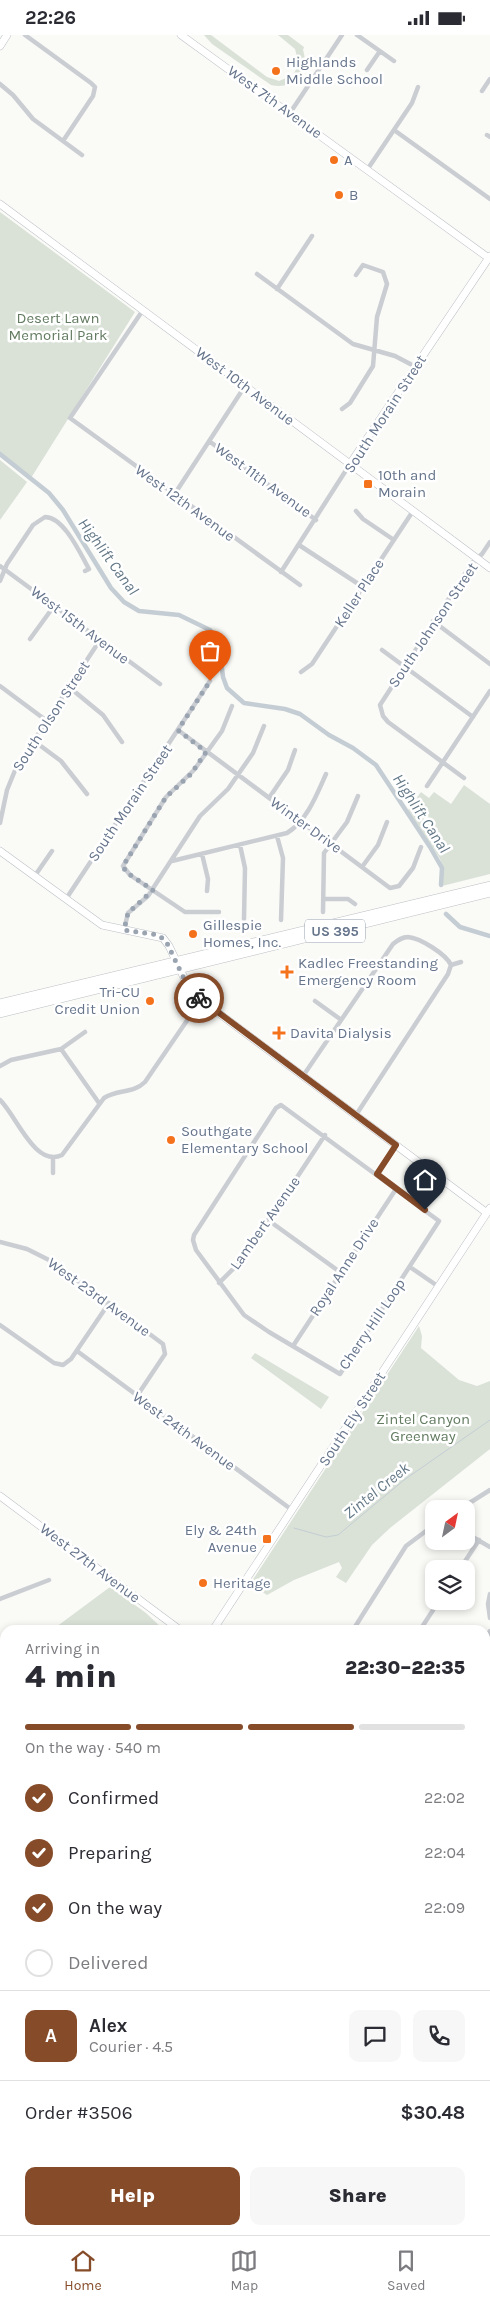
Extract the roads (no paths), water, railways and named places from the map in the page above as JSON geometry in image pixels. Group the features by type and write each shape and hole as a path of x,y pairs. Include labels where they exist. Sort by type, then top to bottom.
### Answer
{"highway":[{"name":"US 395","path":"0,1013 177,965 490,886"},
{"name":"US 395","path":"0,1004 490,892"}],"street":[{"path":"0,46 7,35"},
{"path":"25,35 91,83 95,89 93,96 63,141"},
{"name":"West 7th Avenue","path":"181,35 490,257"},
{"path":"290,113 342,35"},
{"path":"358,35 394,61"},
{"path":"367,70 380,51"},
{"path":"482,91 490,79"},
{"path":"0,84 13,95 29,115 82,155"},
{"path":"368,170 412,103 418,87"},
{"path":"394,130 490,199"},
{"name":"West 10th Avenue","path":"0,204 490,568"},
{"path":"277,289 312,236"},
{"name":"South Morain Street","path":"281,572 350,464 490,257"},
{"path":"342,409 350,403 374,366 376,323 387,280 380,270 366,265 361,267 356,275"},
{"path":"258,274 353,343 395,356 416,367"},
{"name":"West 12th Avenue","path":"143,310 70,419 300,585"},
{"path":"174,495 245,386"},
{"name":"West 11th Avenue","path":"209,441 316,520"},
{"path":"356,511 363,519 394,540"},
{"name":"Keller Place","path":"301,672 312,664 413,511"},
{"path":"0,581 33,525 41,518 48,517 55,519 62,525 89,569 85,571"},
{"name":"South Johnson Street","path":"443,762 388,722 380,710 381,701 472,563 490,542"},
{"path":"299,545 363,587"},
{"name":"West 15th Avenue","path":"0,566 160,684"},
{"path":"30,639 54,605"},
{"path":"433,621 490,664"},
{"name":"South Olson Street","path":"0,823 2,802 12,776 100,640"},
{"path":"382,650 473,717"},
{"name":"South Morain Street","path":"65,900 210,681"},
{"path":"0,687 47,721"},
{"path":"69,687 103,715 122,742"},
{"path":"427,786 490,691"},
{"path":"219,912 186,912 126,872 123,866 166,797 191,774 222,731 232,706"},
{"path":"124,930 128,913 153,890 200,816 228,789 253,753 264,726"},
{"name":"Winter Drive","path":"178,730 390,888 397,888 413,868 421,847"},
{"path":"34,741 61,761 87,794"},
{"path":"269,798 288,770 295,750"},
{"path":"443,762 464,777"},
{"path":"172,861 291,831 315,799 326,774"},
{"path":"323,912 324,853 347,822 358,796"},
{"path":"362,867 378,845 387,822"},
{"path":"277,836 283,858 281,919"},
{"path":"240,845 245,868 244,919"},
{"path":"0,851 102,925 152,934 163,938 169,946 188,987 201,1000 396,1145 488,1210"},
{"path":"34,877 52,851"},
{"path":"202,854 208,879 207,891"},
{"path":"323,899 348,899 355,905"},
{"path":"303,1076 393,943 403,938 412,938 446,959 451,965"},
{"path":"451,965 461,961"},
{"path":"356,1115 448,975 451,965"},
{"path":"0,1100 36,1150 46,1157 53,1158 62,1155 67,1151 100,1103 115,1093 134,1090 145,1082 201,1000"},
{"path":"315,1001 340,1019"},
{"path":"0,1066 11,1060 61,1049 85,1032"},
{"path":"61,1049 100,1103"},
{"name":"Cherry Hill Loop","path":"284,1105 377,1174 439,1221 340,1374 244,1315 219,1283 196,1249 193,1240 194,1235 279,1106 284,1105"},
{"name":"Lambert Avenue","path":"219,1283 240,1263 324,1135"},
{"path":"377,1174 396,1145"},
{"path":"53,1158 53,1173"},
{"name":"Royal Anne Drive","path":"293,1346 396,1189"},
{"name":"South Ely Street","path":"216,1625 488,1210"},
{"path":"268,1220 340,1272"},
{"name":"West 23rd Avenue","path":"0,1242 27,1249 44,1257 161,1341 165,1349 164,1356 138,1396"},
{"path":"410,1267 439,1287"},
{"path":"2,1326 54,1363 63,1365 69,1362 109,1303"},
{"name":"West 24th Avenue","path":"77,1351 292,1510"},
{"path":"474,1500 490,1490"},
{"name":"West 27th Avenue","path":"0,1496 173,1625"},
{"path":"356,1625 406,1546 425,1532"},
{"path":"475,1538 490,1547"},
{"path":"466,1560 479,1540"},
{"path":"0,1599 48,1580"},
{"path":"489,1614 490,1595"},
{"path":"423,1625 433,1610"}],"waterway":[{"name":"Highlift Canal","path":"0,454 49,493 63,510 111,588 124,602 139,611 179,615 210,630 219,643 223,677 227,688 244,703 285,709 300,714 376,765 442,868 441,885"},
{"name":"Highlift Canal","path":"446,914 460,927 490,936"},
{"name":"Zintel Creek","path":"294,1528 326,1537 338,1535 404,1480 490,1420"}],"place":[{"name":"Highlands Middle School","path":"276,71"},
{"name":"A","path":"334,160"},
{"name":"B","path":"339,195"},
{"name":"10th and Morain","path":"368,484"},
{"name":"Gillespie Homes, Inc.","path":"193,934"},
{"name":"Kadlec Freestanding Emergency Room","path":"287,972"},
{"name":"Tri-CU Credit Union","path":"150,1001"},
{"name":"Davita Dialysis","path":"279,1033"},
{"name":"Southgate Elementary School","path":"171,1140"},
{"name":"Ely & 24th Avenue","path":"267,1539"},
{"name":"Heritage","path":"203,1583"}],"park label":[{"name":"Desert Lawn Memorial Park","path":"58,326"},
{"name":"Zintel Canyon Greenway","path":"423,1428"}]}
